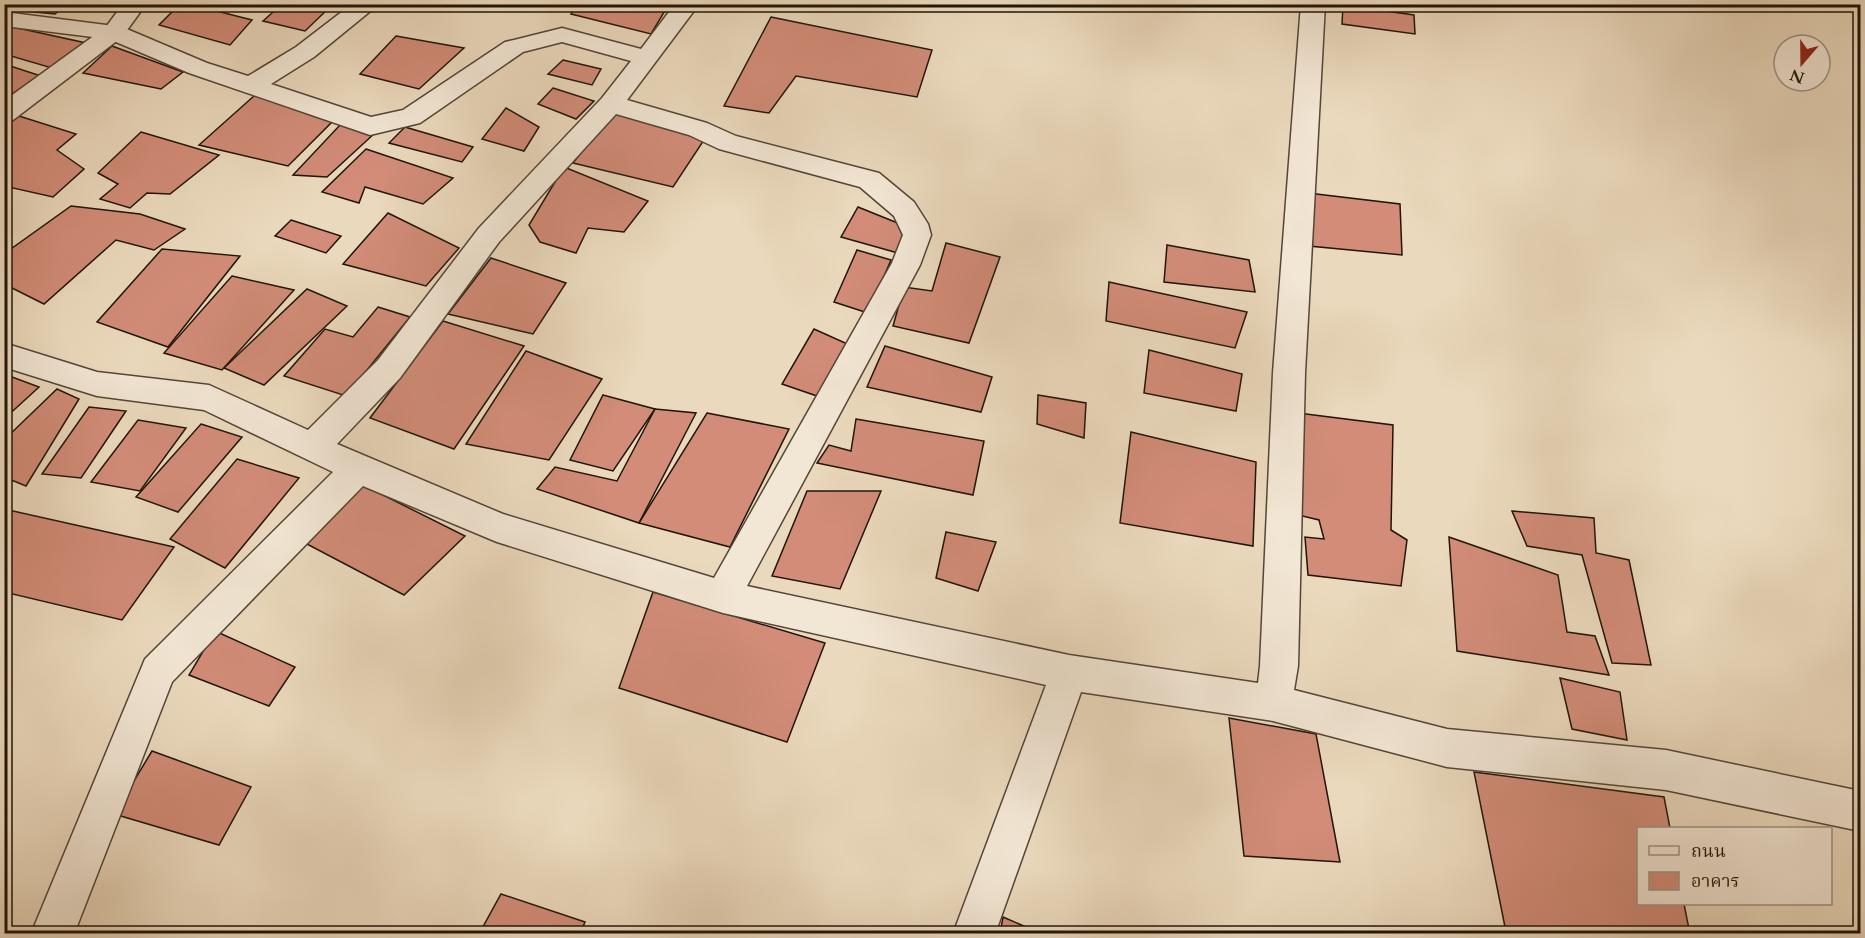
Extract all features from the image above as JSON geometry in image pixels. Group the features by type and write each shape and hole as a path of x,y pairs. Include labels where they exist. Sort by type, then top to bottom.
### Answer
{"street":[{"path":"4,114 114,33 135,4"},
{"path":"250,86 305,52 368,4"},
{"path":"312,448 389,369 489,235 611,104 688,4"},
{"path":"1273,703 1279,666 1289,373 1313,4"},
{"path":"4,19 114,33 198,68 370,126 411,117 514,47 562,36 647,58"},
{"path":"611,104 698,129 728,143 869,180 904,209 914,224 917,235 906,266 889,292 723,597"},
{"path":"4,355 98,384 209,398 358,470 497,527 723,597 1069,673 1273,703 1447,748 1666,770 1860,811"},
{"path":"52,933 158,671 358,470"},
{"path":"974,933 1069,673"}],"building":[{"path":"7,4 67,4 55,14 4,9"},
{"path":"180,4 189,4 252,20 230,45 159,25"},
{"path":"282,4 311,4 329,8 305,31 263,21"},
{"path":"578,4 669,4 651,34 571,14"},
{"path":"722,4 777,4 774,10"},
{"path":"1343,5 1414,15 1415,34 1342,24"},
{"path":"771,17 932,50 917,97 796,76 769,113 724,106"},
{"path":"4,25 86,43 52,68 4,54"},
{"path":"396,36 464,48 419,89 360,74"},
{"path":"112,46 183,72 161,89 83,73"},
{"path":"563,60 601,69 592,85 548,74"},
{"path":"4,64 41,76 4,99"},
{"path":"553,88 594,101 576,119 538,104"},
{"path":"255,95 333,121 288,166 199,145"},
{"path":"506,108 539,127 524,151 482,139"},
{"path":"614,110 704,140 673,187 573,163"},
{"path":"19,116 76,134 57,150 84,169 53,197 4,186 4,127"},
{"path":"340,125 375,133 327,177 293,175"},
{"path":"405,127 473,147 462,162 389,143"},
{"path":"141,132 219,155 170,194 147,193 130,208 100,199 118,184 98,173"},
{"path":"366,149 453,178 423,204 365,187 359,203 322,192"},
{"path":"564,167 648,201 624,232 588,228 576,253 540,242 529,225"},
{"path":"1308,193 1400,204 1402,255 1309,246"},
{"path":"71,206 140,214 185,229 154,250 116,240 44,304 4,284 4,254"},
{"path":"858,207 905,226 898,253 841,237"},
{"path":"388,213 459,248 426,286 343,264"},
{"path":"291,220 341,236 326,253 275,236"},
{"path":"946,243 1000,257 969,343 893,326 904,287 932,291"},
{"path":"1167,245 1249,260 1255,292 1164,282"},
{"path":"162,249 240,256 168,347 97,322"},
{"path":"857,250 891,260 868,313 834,302"},
{"path":"491,258 566,283 533,334 448,314"},
{"path":"232,276 294,290 222,370 164,353"},
{"path":"1109,282 1247,312 1235,348 1106,321"},
{"path":"307,289 347,306 264,385 224,368"},
{"path":"378,307 410,317 346,396 284,376 325,329 353,337"},
{"path":"443,321 524,346 454,449 370,418"},
{"path":"814,329 852,346 820,397 782,384"},
{"path":"885,346 992,377 981,412 867,387"},
{"path":"1149,350 1242,374 1236,411 1144,393"},
{"path":"526,351 602,379 549,460 466,444"},
{"path":"4,374 39,387 4,419"},
{"path":"57,389 79,399 26,486 4,477 4,440"},
{"path":"603,395 655,409 613,471 570,460"},
{"path":"1038,395 1086,403 1084,438 1037,424"},
{"path":"89,407 126,411 81,478 42,474"},
{"path":"655,409 696,413 639,523 537,489 555,467 617,481"},
{"path":"707,413 789,429 730,547 639,523"},
{"path":"1298,413 1393,425 1391,530 1407,540 1401,586 1308,575 1305,537 1324,539 1319,520 1298,515"},
{"path":"856,419 984,441 973,495 817,463 829,445 851,451"},
{"path":"138,420 186,428 140,491 91,482"},
{"path":"201,424 242,437 178,512 136,497"},
{"path":"1131,432 1256,462 1253,546 1120,523"},
{"path":"237,459 299,478 225,568 170,539"},
{"path":"361,484 465,536 404,595 305,543"},
{"path":"807,491 881,491 840,589 772,576"},
{"path":"4,509 174,547 122,620 4,592"},
{"path":"1512,511 1594,518 1596,553 1629,560 1651,665 1612,663 1582,555 1527,546"},
{"path":"946,532 996,542 978,591 936,578"},
{"path":"1449,537 1558,575 1567,632 1595,636 1609,675 1457,651"},
{"path":"653,592 825,643 787,742 619,688"},
{"path":"215,631 295,667 269,706 189,675"},
{"path":"1560,678 1620,692 1627,740 1572,729"},
{"path":"1229,718 1316,734 1340,862 1244,856"},
{"path":"152,751 251,787 219,845 114,814"},
{"path":"1474,772 1664,797 1670,827 1637,827 1637,905 1684,905 1690,934 1506,932"},
{"path":"501,894 585,922 580,934 479,934"},
{"path":"1003,917 1042,934 1000,934"}]}
